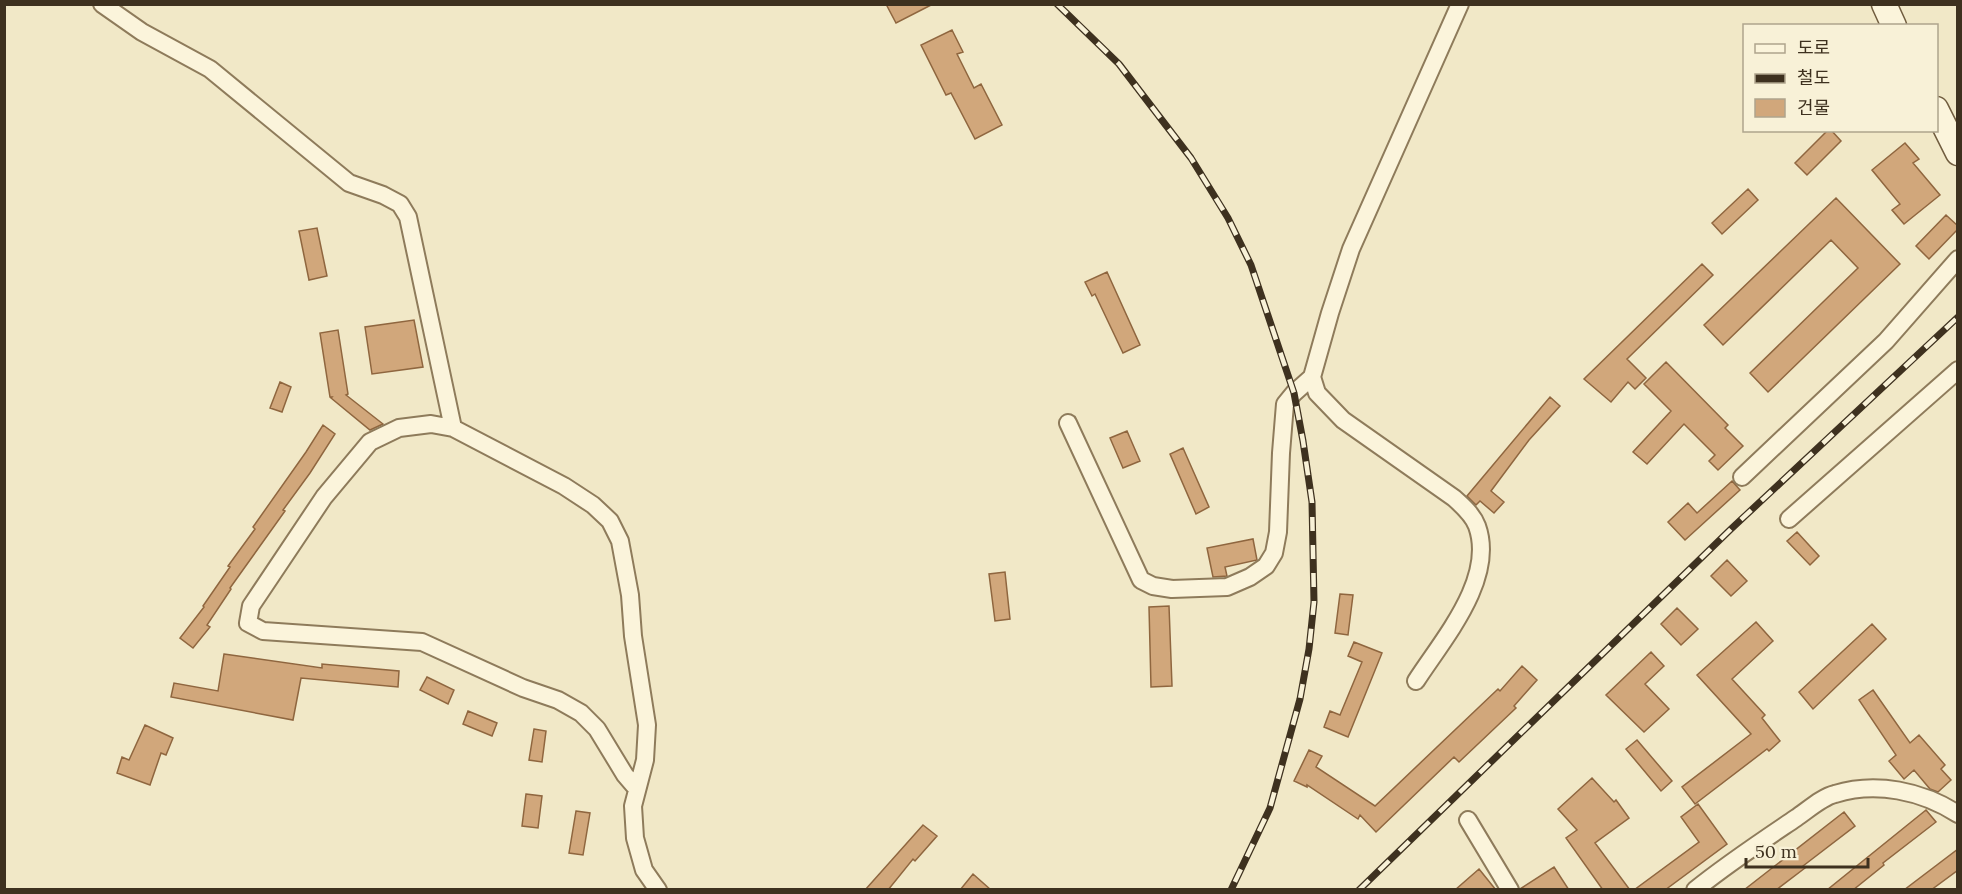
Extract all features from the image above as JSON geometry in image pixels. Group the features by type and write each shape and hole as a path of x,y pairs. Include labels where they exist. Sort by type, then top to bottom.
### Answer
{"street":[{"path":"102,4 142,32 210,69 350,183 400,204 408,217 453,428"},
{"path":"1416,681 1469,601 1480,568 1482,547 1477,525 1467,510 1454,498 1343,420 1317,393 1312,376 1329,313 1351,249 1460,4"},
{"path":"1884,4 1893,24"},
{"path":"1938,113 1958,153"},
{"path":"1742,477 1886,341 1958,259"},
{"path":"1789,519 1958,370"},
{"path":"1068,423 1141,580 1153,586 1172,589 1227,587 1258,572 1266,566 1274,553 1278,532 1281,453 1286,405 1294,393 1312,376"},
{"path":"637,789 625,775 597,729 581,713 558,700 523,688 422,642 263,631 248,623 251,606 324,497 370,442 399,428 431,424 453,428 564,486 593,505 610,521 620,541 626,566 633,636 647,725 645,760 633,806 635,838 644,870 658,890"},
{"path":"1695,890 1721,869 1832,794 1858,788 1900,790 1941,803 1958,814"},
{"path":"1468,820 1510,890"}],"building":[{"path":"886,4 933,4 896,23"},
{"path":"952,30 963,52 957,54 974,88 981,84 1002,125 975,139 951,93 946,95 921,45"},
{"path":"1826,132 1833,132 1841,141 1807,175 1795,163"},
{"path":"1905,143 1919,159 1913,163 1940,195 1904,224 1892,210 1900,204 1872,170"},
{"path":"1748,189 1758,200 1722,234 1712,223"},
{"path":"1836,198 1900,264 1768,392 1750,373 1858,268 1831,240 1723,345 1704,325"},
{"path":"1946,215 1958,226 1958,229 1929,259 1916,246"},
{"path":"317,228 327,276 309,280 299,231"},
{"path":"1702,264 1713,275 1627,359 1646,378 1635,389 1628,382 1611,402 1584,379"},
{"path":"1107,272 1140,345 1123,353 1095,294 1092,296 1085,282"},
{"path":"414,320 423,367 372,374 365,327"},
{"path":"338,330 348,394 346,395 383,424 370,430 330,397 320,333"},
{"path":"1666,362 1728,425 1725,428 1743,446 1718,470 1709,461 1715,455 1684,424 1647,464 1633,452 1671,411 1644,384"},
{"path":"280,382 291,387 282,412 270,408"},
{"path":"1550,397 1560,406 1529,440 1491,491 1504,502 1494,513 1480,501 1476,505 1467,496"},
{"path":"323,425 335,434 283,510 285,511 230,588 207,625 210,627 193,648 180,638 204,607 230,567 228,566 255,529 253,527"},
{"path":"1127,431 1140,461 1123,468 1110,438"},
{"path":"1183,448 1209,507 1196,514 1170,454"},
{"path":"1732,481 1740,490 1685,540 1668,522 1688,503 1697,513"},
{"path":"1797,532 1819,556 1810,565 1787,541"},
{"path":"1253,539 1257,560 1225,567 1227,576 1213,577 1207,548"},
{"path":"1727,560 1747,581 1731,596 1711,576"},
{"path":"1005,572 1010,619 995,621 989,574"},
{"path":"1340,594 1353,595 1348,635 1335,633"},
{"path":"1169,606 1172,686 1151,687 1149,607"},
{"path":"1677,608 1698,629 1681,645 1661,624"},
{"path":"1756,622 1773,641 1732,679 1765,715 1762,718 1780,741 1695,804 1682,787 1751,734 1697,675"},
{"path":"1872,624 1886,639 1813,709 1799,692"},
{"path":"1354,642 1382,653 1348,737 1324,727 1330,711 1340,715 1362,662 1348,656"},
{"path":"1651,652 1664,666 1645,684 1669,709 1644,732 1606,695"},
{"path":"224,654 322,668 322,664 399,671 398,687 301,678 293,720 171,697 174,683 218,691"},
{"path":"1522,666 1537,680 1514,706 1516,708 1459,762 1454,757 1376,832 1360,815 1358,819 1307,785 1307,787 1294,781 1309,750 1322,756 1316,767 1375,806 1498,689 1500,691"},
{"path":"427,677 454,690 448,704 420,690"},
{"path":"1873,690 1910,743 1919,735 1945,765 1941,769 1951,780 1938,792 1930,789 1914,770 1904,779 1889,761 1896,755 1859,700"},
{"path":"468,711 497,723 492,736 463,724"},
{"path":"145,725 173,738 166,755 161,753 150,785 117,773 122,757 129,760"},
{"path":"534,729 546,731 542,762 529,760"},
{"path":"1637,740 1672,781 1661,791 1626,749"},
{"path":"1592,778 1614,802 1616,800 1629,818 1595,843 1630,890 1603,890 1566,838 1577,830 1558,809"},
{"path":"526,794 542,796 538,828 522,826"},
{"path":"1698,804 1727,844 1665,890 1634,890 1699,842 1681,817"},
{"path":"1926,810 1936,822 1883,863 1884,865 1853,890 1827,890"},
{"path":"576,811 590,813 583,855 569,853"},
{"path":"1844,812 1855,826 1803,866 1805,868 1776,890 1744,890"},
{"path":"923,825 937,836 915,861 913,859 888,890 865,890"},
{"path":"1958,849 1958,870 1931,890 1904,890"},
{"path":"1554,867 1569,890 1520,890 1520,889"},
{"path":"1479,869 1496,890 1455,890"},
{"path":"973,874 991,890 960,890"}],"railway":[{"path":"1057,4 1119,64 1191,158 1228,218 1251,265 1294,393 1312,502 1314,602 1309,649 1300,699 1270,808 1231,890"},
{"path":"1359,890 1731,529 1958,317"}]}
